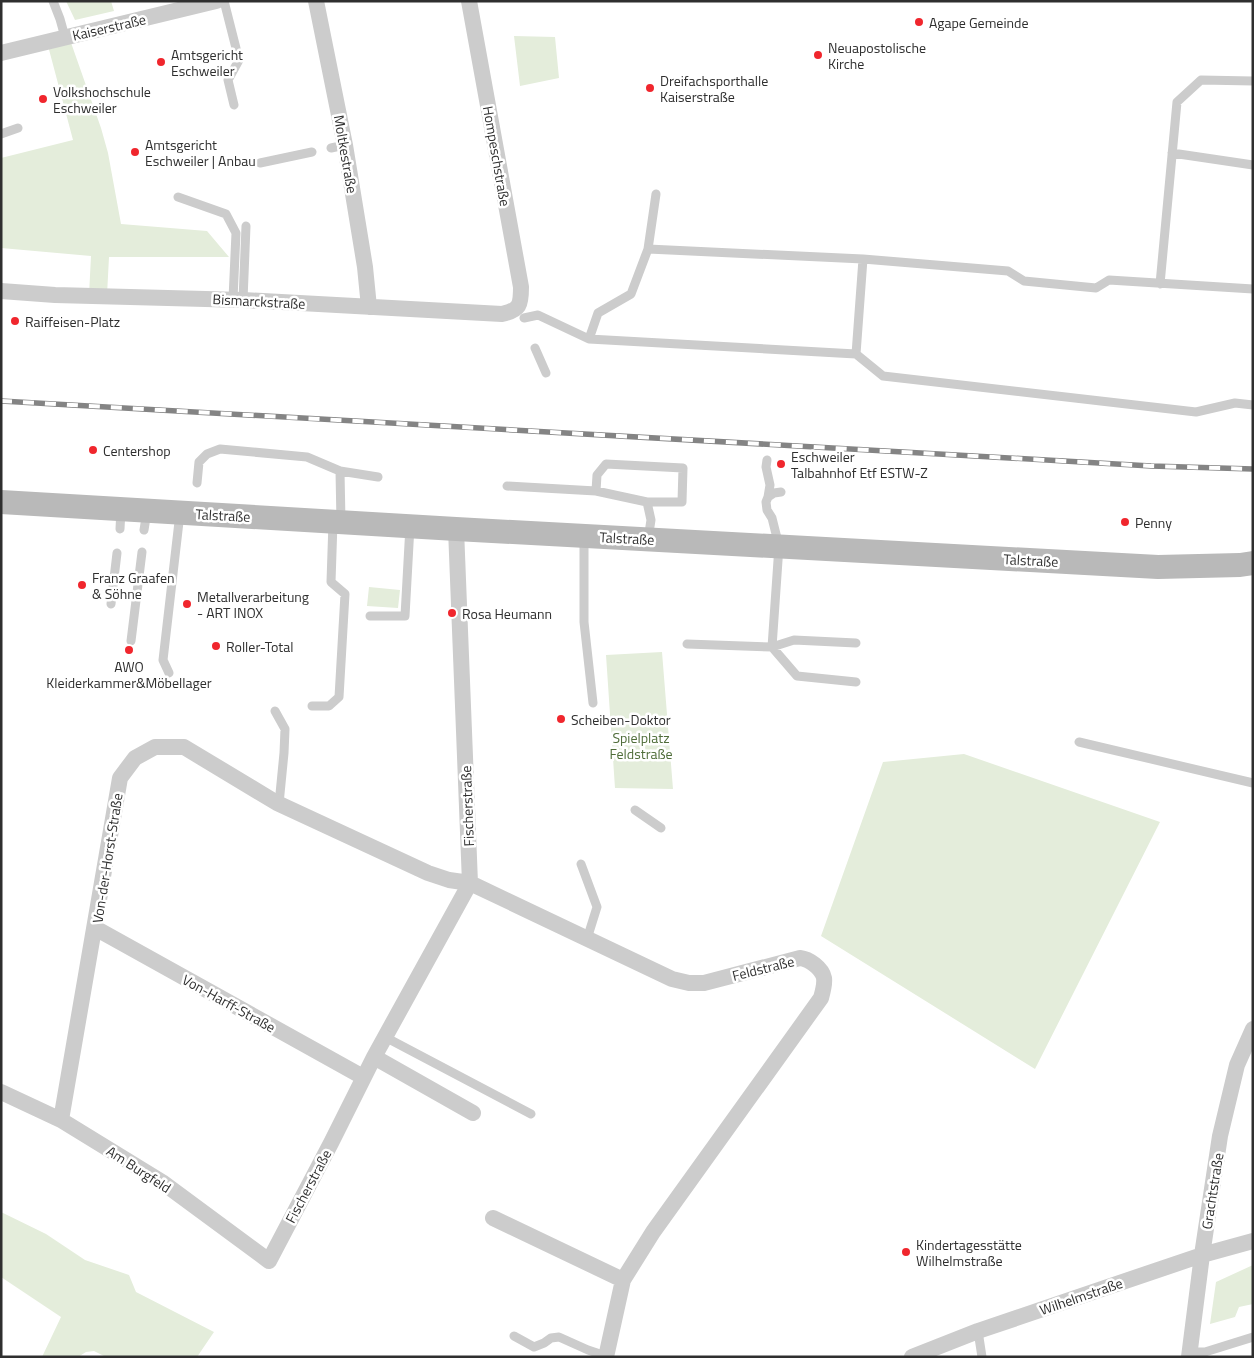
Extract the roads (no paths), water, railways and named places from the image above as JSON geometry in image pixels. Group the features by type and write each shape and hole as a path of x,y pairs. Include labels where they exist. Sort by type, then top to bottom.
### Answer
{"main road":[{"name":"Talstraße","path":"1,502 146,521 180,513 456,530 1158,567 1253,563"}],"street":[{"name":"Kaiserstraße","path":"1,53 216,1"},
{"name":"Moltkestraße","path":"316,1 338,147 365,267 369,307"},
{"name":"Hompeschstraße","path":"469,1 521,287 520,314"},
{"name":"Bismarckstraße","path":"1,291 55,295 238,300 520,314"},
{"name":"Fischerstraße","path":"269,1261 331,1144 363,1077 470,883 456,530"},
{"name":"Von-der-Horst-Straße","path":"61,1120 120,778 135,758 155,747 184,747 280,804 428,873 449,880 470,883"},
{"name":"Feldstraße","path":"470,883 672,979 689,983 704,983 800,958 810,961 824,976 821,998 653,1232 623,1280 606,1356"},
{"name":"Von-Harff-Straße","path":"95,928 363,1077"},
{"name":"Grachtstraße","path":"1189,1355 1220,1136 1237,1065 1253,1029"},
{"path":"374,1057 473,1114"},
{"name":"Am Burgfeld","path":"1,1092 61,1120 162,1182 269,1261"},
{"path":"493,1218 623,1280"},
{"name":"Wilhelmstraße","path":"912,1357 978,1331 1202,1255 1253,1241"}],"lane":[{"path":"53,1 65,37"},
{"path":"224,1 239,60 228,80 234,105"},
{"path":"1160,284 1177,102 1201,80 1253,81"},
{"path":"1,134 18,128"},
{"path":"260,162 312,152"},
{"path":"1172,154 1253,165"},
{"path":"589,339 598,313 631,294 648,249 656,194"},
{"path":"178,197 226,214 236,233 238,300"},
{"path":"238,300 246,226"},
{"path":"648,249 863,259 1008,271 1024,281 1096,288 1109,280 1253,289"},
{"path":"856,354 863,259"},
{"path":"520,314 538,315 589,339 856,354 883,376 1196,412 1235,403 1253,405"},
{"path":"535,348 546,373"},
{"path":"197,483 199,462 207,454 220,449 307,457 340,471 378,477"},
{"path":"767,460 766,467 770,485 766,502 767,510 772,518 779,546 772,647 797,676 856,682"},
{"path":"507,486 596,491 647,502 682,502 683,468 606,464 597,476 596,491"},
{"path":"312,706 329,706 339,697 345,594 331,582 340,471"},
{"path":"768,497 774,493 781,492"},
{"path":"647,502 651,520 648,539"},
{"path":"169,673 163,660 180,513"},
{"path":"370,616 405,616 410,526"},
{"path":"584,536 584,622 593,703"},
{"path":"131,640 142,552"},
{"path":"111,604 117,553"},
{"path":"687,644 772,647 794,640 856,644"},
{"path":"275,711 285,729 280,804"},
{"path":"1079,742 1253,783"},
{"path":"635,810 661,828"},
{"path":"581,864 597,907 587,939"},
{"path":"385,1037 531,1114"},
{"path":"978,1331 982,1357"},
{"path":"514,1336 534,1347 551,1338 559,1337 606,1356"},
{"path":"1189,1355 1253,1337"}],"railway":[{"path":"1,401 1151,466 1253,469"}],"place":[{"name":"Agape Gemeinde","path":"919,22"},
{"name":"Neuapostolische Kirche","path":"818,55"},
{"name":"Amtsgericht Eschweiler","path":"161,62"},
{"name":"Dreifachsporthalle Kaiserstraße","path":"650,88"},
{"name":"Volkshochschule Eschweiler","path":"43,99"},
{"name":"Amtsgericht Eschweiler | Anbau","path":"135,152"},
{"name":"Raiffeisen-Platz","path":"15,321"},
{"name":"Centershop","path":"93,450"},
{"name":"Eschweiler Talbahnhof Etf ESTW-Z","path":"781,464"},
{"name":"Penny","path":"1125,522"},
{"name":"Franz Graafen & Söhne","path":"82,585"},
{"name":"Metallverarbeitung - ART INOX","path":"187,604"},
{"name":"Rosa Heumann","path":"452,613"},
{"name":"Roller-Total","path":"216,646"},
{"name":"AWO Kleiderkammer&Möbellager","path":"129,650"},
{"name":"Scheiben-Doktor","path":"561,719"},
{"name":"Kindertagesstätte Wilhelmstraße","path":"906,1252"}],"park label":[{"name":"Spielplatz Feldstraße","path":"641,746"}]}
